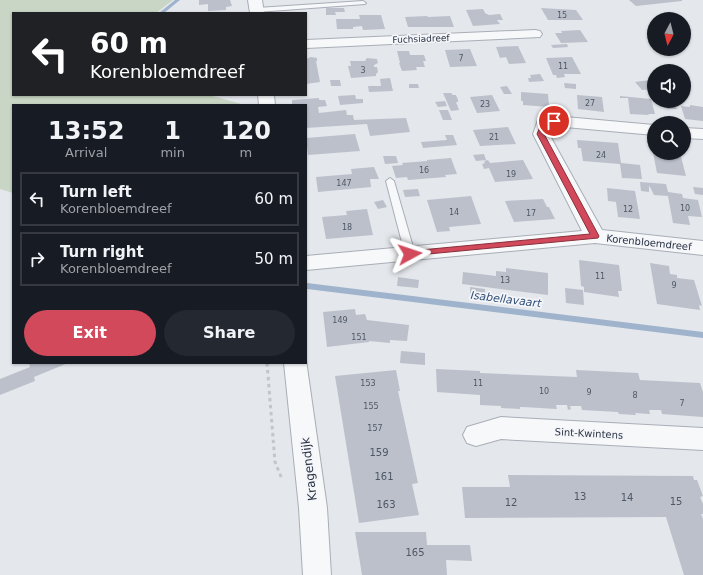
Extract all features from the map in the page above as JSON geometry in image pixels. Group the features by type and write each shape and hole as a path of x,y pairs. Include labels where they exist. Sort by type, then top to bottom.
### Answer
{"street":[{"name":"Fuchsiadreef","path":"307,44 536,34"},
{"name":"Korenbloemdreef","path":"595,236 541,134 544,123 554,121 647,129"},
{"path":"691,133 703,134"},
{"name":"Korenbloemdreef","path":"307,263 595,236 703,248"},
{"name":"Kragendijk","path":"296,364 313,508 317,575"},
{"name":"Sint-Kwintens","path":"476,435 501,428 703,439"}],"lane":[{"path":"256,8 363,4"},
{"path":"390,181 410,254"}],"green space":[{"path":"0,0 173,0 157,12 12,12 12,96 213,96 241,104 12,104 12,193 0,189"}],"building":[{"path":"199,0 230,0 232,6 226,7 226,10 208,11 208,4 199,5"},
{"path":"629,0 682,0 682,1 636,6"},
{"path":"326,8 344,8 345,12 335,12 336,15 326,15"},
{"path":"541,8 576,10 583,20 548,20"},
{"path":"483,9 485,13 489,15 500,14 503,20 497,20 500,24 473,26 466,10"},
{"path":"359,15 381,15 385,29 363,30 362,26 353,27 353,29 337,29 336,19 360,19"},
{"path":"450,16 454,27 408,27 405,17"},
{"path":"580,30 588,42 561,43 555,33 562,33 561,31"},
{"path":"567,44 568,47 553,48 551,45"},
{"path":"518,46 526,63 509,64 506,57 500,58 496,47"},
{"path":"470,49 477,66 450,67 445,50"},
{"path":"397,51 409,51 410,55 424,55 426,61 423,61 425,67 416,67 417,70 402,71"},
{"path":"311,57 317,58 316,61 320,82 307,84 307,59"},
{"path":"572,57 581,74 564,74 565,77 557,78 556,75 553,75 546,58"},
{"path":"367,58 377,59 378,63 374,65 374,67 377,67 378,72 376,76 351,78 348,66 351,66 350,61 365,61"},
{"path":"540,74 544,81 529,82 528,78 531,78 530,75"},
{"path":"390,78 393,91 369,92 368,86 381,86 380,79"},
{"path":"330,80 340,80 341,86 331,86"},
{"path":"647,80 647,90 642,90 635,82"},
{"path":"564,83 576,84 576,89 565,88"},
{"path":"409,84 418,84 419,88 409,88"},
{"path":"507,86 512,94 504,94 500,87"},
{"path":"521,92 548,94 549,107 523,105 523,101 521,101"},
{"path":"443,93 451,93 456,95 458,102 456,102 459,110 451,111"},
{"path":"355,95 356,99 363,99 363,103 340,105 338,96"},
{"path":"492,95 500,111 477,113 470,97"},
{"path":"577,95 602,97 604,112 578,109"},
{"path":"620,96 647,99 647,108 653,108 655,114 630,114 628,98 620,98"},
{"path":"319,98 319,100 325,100 327,106 318,107 319,113 346,110 347,115 353,115 354,120 406,118 410,132 370,136 367,124 307,128 307,104 292,104 292,100"},
{"path":"445,101 447,106 438,107 435,102"},
{"path":"691,105 703,107 703,121 691,120 691,116 684,116 682,108 691,108"},
{"path":"439,110 448,110 452,120 443,120"},
{"path":"508,127 516,144 480,146 473,130"},
{"path":"355,134 360,151 308,155 307,138"},
{"path":"445,135 453,135 457,145 423,148 421,142 447,140"},
{"path":"577,140 618,143 621,163 640,165 642,179 622,178 620,164 583,161 581,148 578,148"},
{"path":"484,154 486,160 476,161 473,155"},
{"path":"383,156 396,156 398,163 385,164"},
{"path":"451,158 457,174 445,175 446,177 408,180 407,177 396,178 392,166 403,165 402,163"},
{"path":"488,160 490,163 523,160 533,179 495,182 489,168 484,169 482,164 485,163 484,161"},
{"path":"654,160 682,160 686,176 657,173"},
{"path":"374,167 379,179 370,179 371,187 318,192 316,177 352,174 351,169"},
{"path":"640,182 666,184 668,192 682,194 683,198 698,200 702,217 688,216 690,225 673,223 668,196 654,195 649,186 649,192 641,191"},
{"path":"693,187 703,188 703,195 695,194"},
{"path":"607,188 635,191 640,219 618,217 616,202 608,201"},
{"path":"418,189 420,196 405,197 403,190"},
{"path":"471,196 481,224 449,227 450,231 437,232 427,200"},
{"path":"543,199 555,219 514,222 505,201"},
{"path":"383,200 387,207 378,209 374,202"},
{"path":"367,209 373,235 326,239 322,217 347,215 346,211"},
{"path":"579,260 619,265 622,291 618,291 619,297 584,292 584,287 581,286"},
{"path":"650,263 669,266 670,274 677,275 677,278 694,280 702,306 699,305 700,310 657,304"},
{"path":"506,268 548,273 548,295 462,284 463,272 496,276 496,271 506,272"},
{"path":"398,277 419,280 418,288 397,286"},
{"path":"470,287 485,289 485,297 470,296"},
{"path":"565,288 583,290 584,305 566,303"},
{"path":"355,309 356,315 365,314 367,320 409,325 407,341 390,340 390,343 369,341 327,347 323,312"},
{"path":"401,351 425,353 425,365 400,363"},
{"path":"29,364 66,364 34,377 35,381 0,395 0,379 30,367"},
{"path":"436,369 480,371 480,373 577,377 576,370 638,373 640,380 700,383 703,392 703,417 662,414 661,410 649,410 650,414 635,413 636,415 619,414 618,412 582,410 581,406 570,406 571,409 568,410 567,405 556,405 557,409 520,407 520,409 480,405 480,395 437,392"},
{"path":"396,370 400,391 398,391 418,483 412,484 419,515 359,523 335,376"},
{"path":"508,475 693,476 694,480 697,480 703,496 700,497 703,504 703,514 701,514 703,519 703,575 684,575 666,517 465,518 462,487 510,487"},
{"path":"355,532 426,532 427,545 470,545 472,561 446,560 447,575 362,575"}],"waterway":[{"path":"162,12 178,0"},
{"name":"Isabellavaart","path":"307,286 703,335"}],"route":[{"path":"410,254 595,236 541,134 544,123 554,121"}]}
